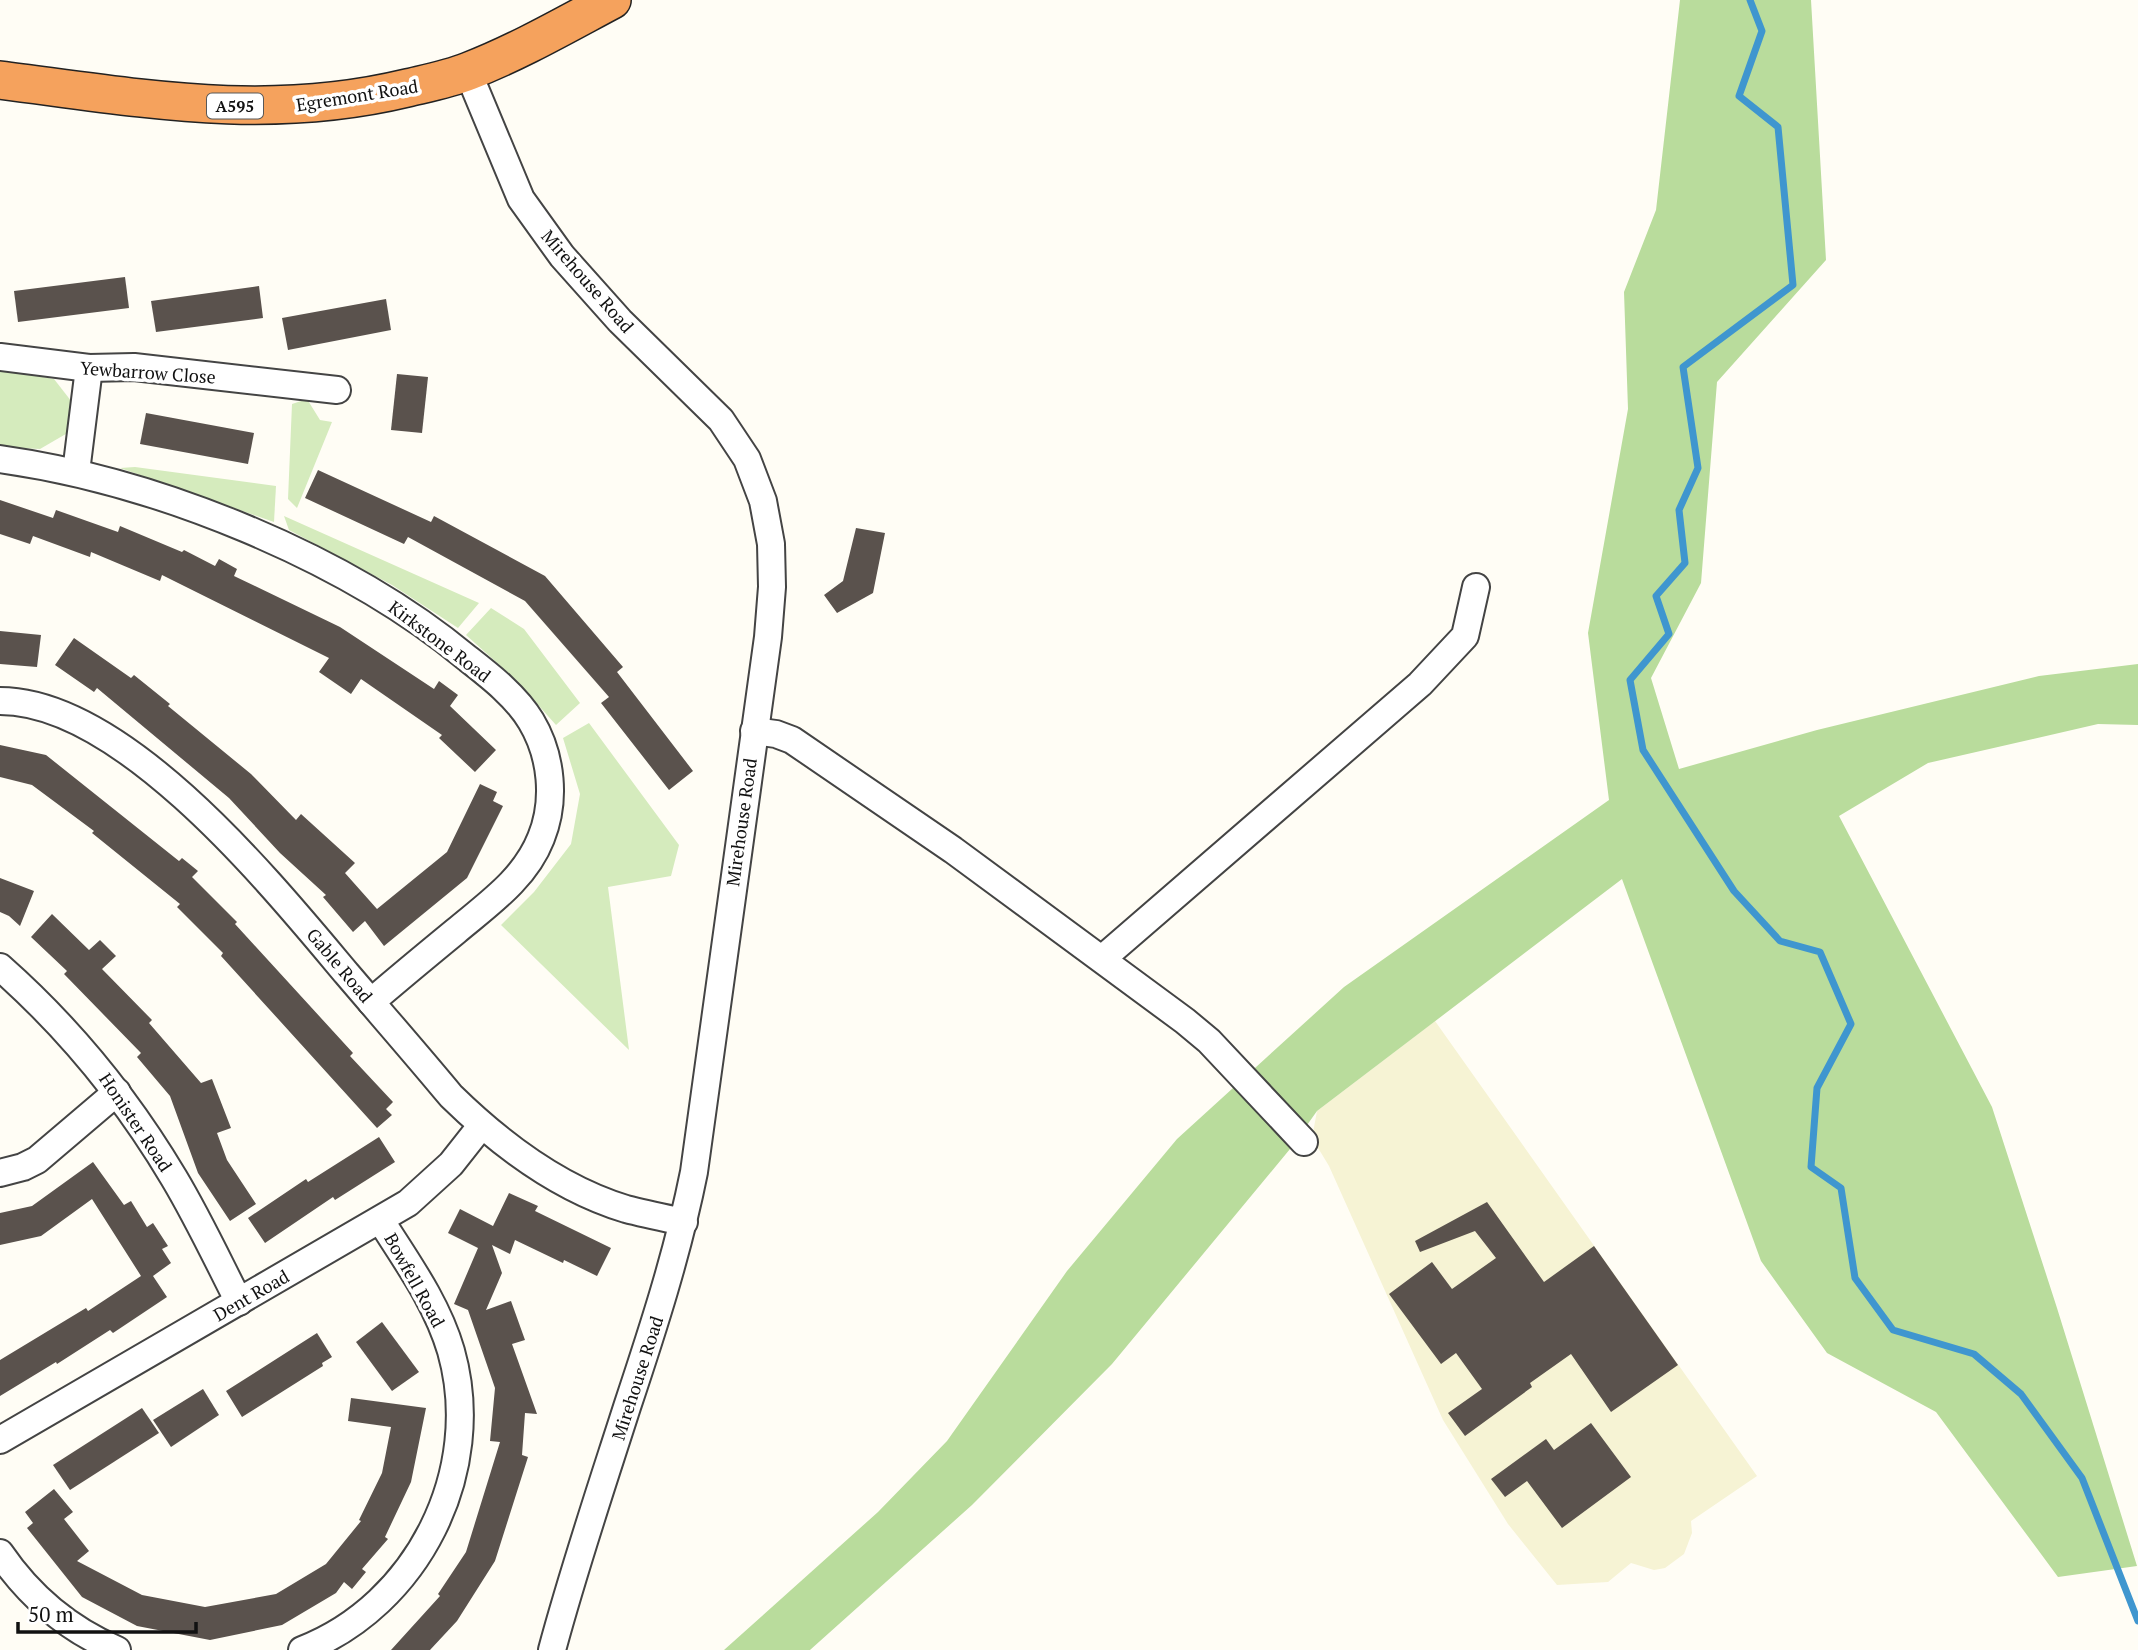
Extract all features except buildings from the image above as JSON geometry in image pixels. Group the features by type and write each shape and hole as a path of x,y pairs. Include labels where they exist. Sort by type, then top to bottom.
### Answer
{"highway":[{"name":"Egremont Road","path":"0,80 186,104 250,106 338,101 386,93 468,72 541,38 612,0"}],"street":[{"name":"Mirehouse Road","path":"468,72 521,200 554,245 620,321 720,420 747,460 763,501 771,544 772,587 754,731 695,1160 684,1222 659,1309 572,1578 552,1650"},
{"name":"Yewbarrow Close","path":"0,357 89,368 134,367 337,390"},
{"path":"76,472 89,368"},
{"name":"Kirkstone Road","path":"0,459 76,472 128,487 228,522 292,550 385,599 447,641 520,706 531,722 547,759 550,789 547,819 532,856 507,888 371,1002"},
{"path":"1103,958 1420,684 1465,636 1476,587"},
{"name":"Gable Road","path":"0,701 46,708 105,736 139,761 230,840 265,877 451,1096 481,1126 544,1170 598,1197 625,1209 684,1222"},
{"path":"754,731 776,734 792,740 953,850 1103,958 1209,1041 1304,1142"},
{"name":"Honister Road","path":"3,976 70,1036 117,1092 174,1178 239,1302"},
{"path":"0,1173 37,1160 117,1092"},
{"name":"Dent Road","path":"0,1440 408,1203 459,1155 481,1126"},
{"name":"Bowfell Road","path":"302,1650 340,1631 364,1615 405,1574 436,1524 455,1468 460,1410 451,1353 429,1298 381,1220"},
{"path":"0,1553 13,1572 52,1612 74,1628 117,1650"}],"shaded area":[{"path":"1435,1021 1757,1476 1691,1521 1692,1533 1684,1554 1665,1568 1654,1570 1631,1563 1608,1582 1557,1585 1508,1524 1443,1420 1329,1166 1312,1138 1317,1111"}],"green space":[{"path":"1680,0 1811,0 1826,260 1717,382 1701,583 1651,678 1679,769 1817,730 2039,676 2138,664 2138,725 2098,724 1928,763 1839,816 1992,1107 2137,1566 2058,1577 1936,1412 1827,1353 1761,1261 1622,879 1317,1111 1290,1149 1112,1364 972,1505 810,1650 724,1650 878,1512 947,1441 1067,1271 1177,1139 1344,987 1609,800 1588,633 1628,409 1624,292 1656,210"},
{"path":"0,369 54,379 75,406 71,431 40,449 0,447"},
{"path":"307,399 320,420 332,422 297,508 288,499 292,404"},
{"path":"135,467 276,486 274,522 120,468"},
{"path":"284,516 479,603 458,628 392,585 289,530"},
{"path":"491,608 524,629 580,703 556,725 515,679 466,635"},
{"path":"589,723 679,845 671,876 608,887 629,1050 501,925 534,892 571,844 580,794 563,738"}],"waterway":[{"path":"1750,0 1762,31 1739,96 1778,127 1793,285 1683,367 1698,468 1679,510 1685,563 1656,596 1669,634 1630,680 1643,750 1734,891 1780,941 1820,952 1851,1024 1817,1088 1811,1167 1841,1188 1855,1278 1893,1330 1974,1354 2021,1394 2082,1478 2138,1621"}]}
